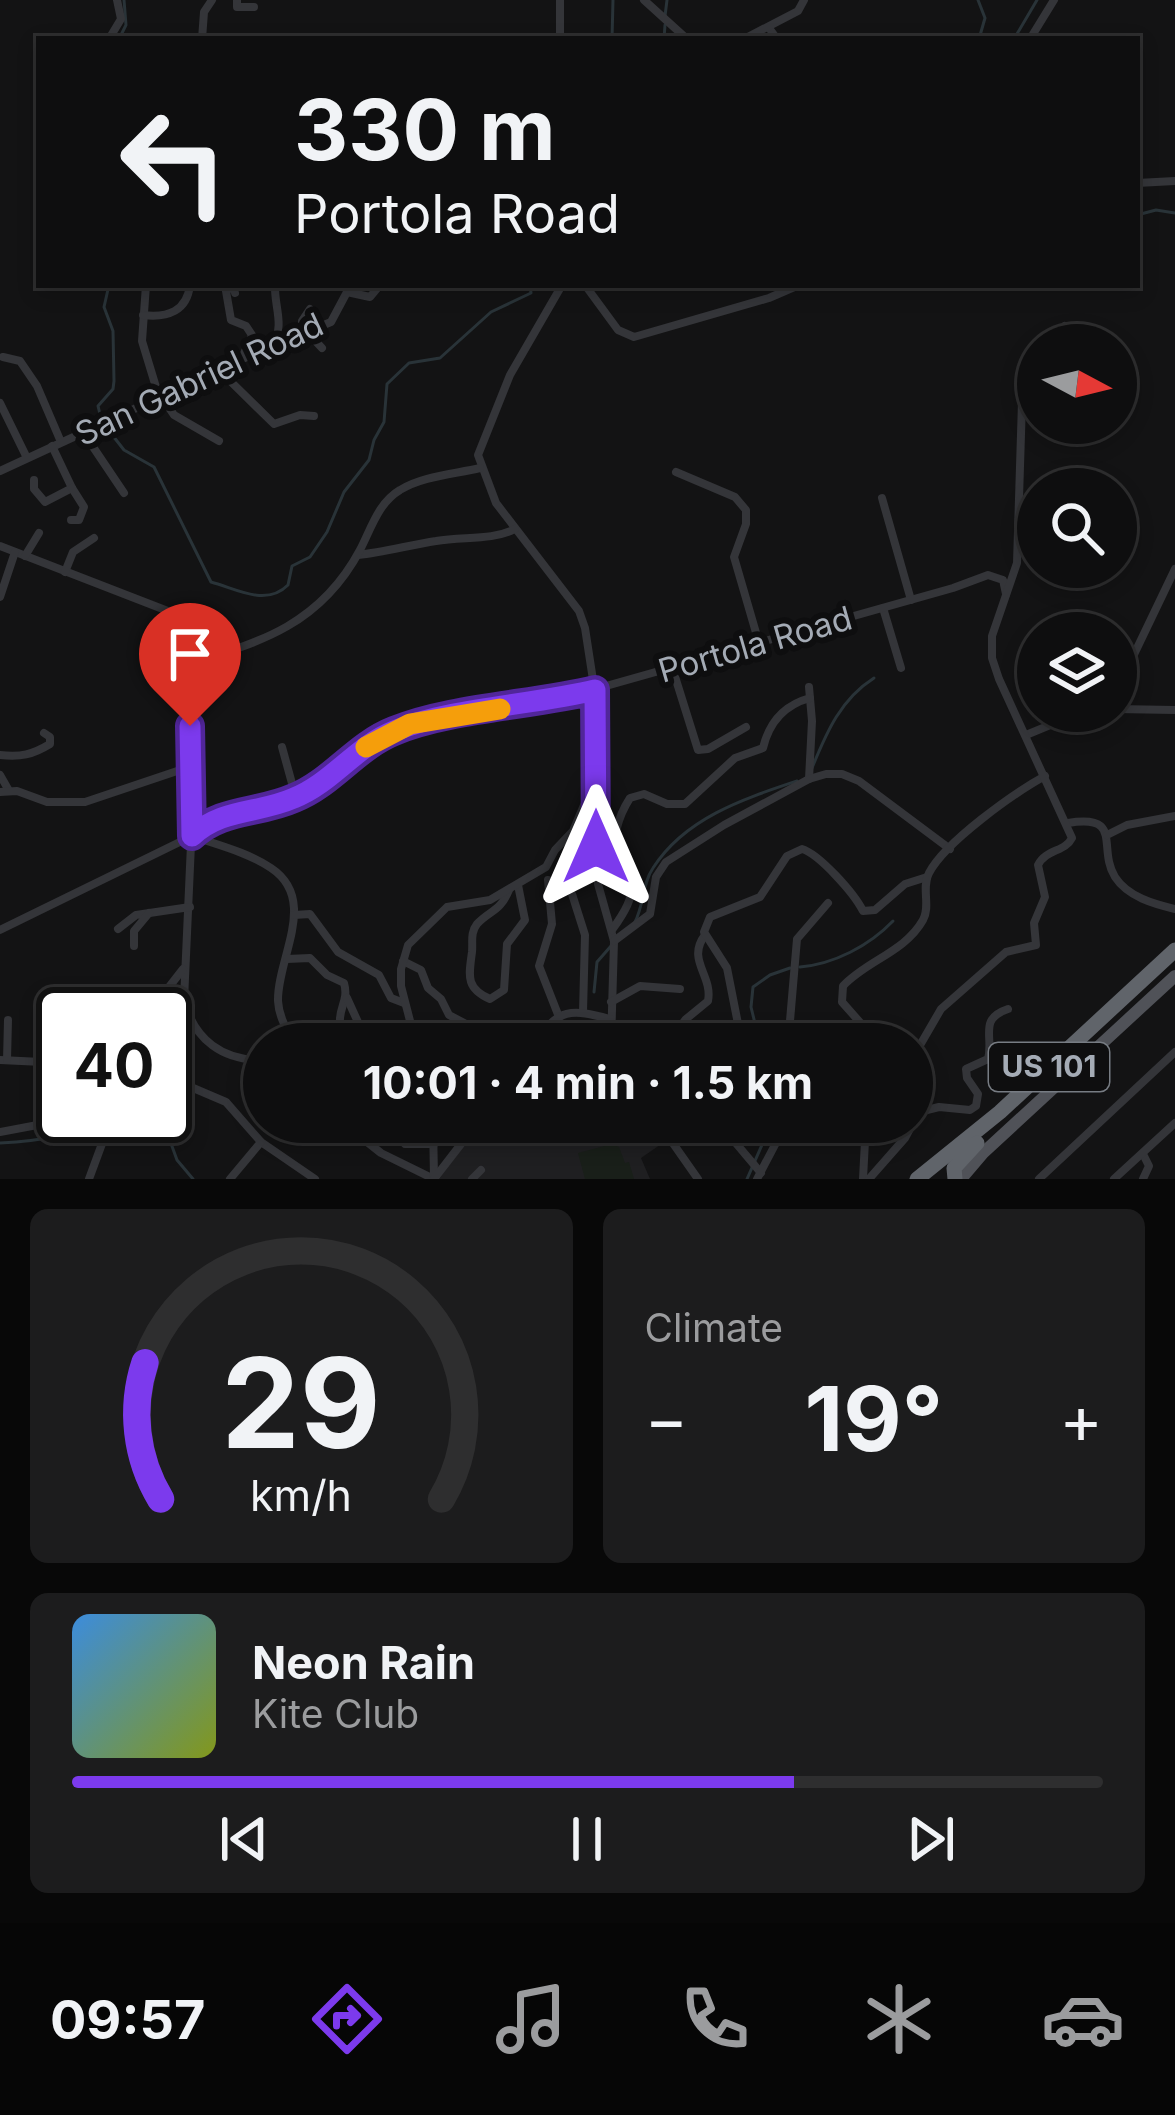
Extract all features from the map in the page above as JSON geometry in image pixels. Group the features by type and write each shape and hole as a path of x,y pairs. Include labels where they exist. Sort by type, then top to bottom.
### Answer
{"highway":[{"name":"US 101","path":"917,1179 1000,1112 1175,950"},
{"name":"US 101","path":"933,1179 1175,963"},
{"path":"958,1179 954,1168 977,1143"}],"main road":[{"path":"958,1179 1175,976"}],"street":[{"path":"111,36 122,19 117,0"},
{"path":"202,36 204,11 212,0"},
{"path":"237,0 237,7 254,7"},
{"path":"560,0 560,36"},
{"path":"644,0 684,36"},
{"path":"751,36 801,8 804,0"},
{"path":"1032,36 1054,0"},
{"path":"770,28 775,36"},
{"path":"1140,183 1175,181"},
{"path":"146,288 143,346 160,396 175,415 219,441"},
{"path":"143,315 164,315 182,308 189,300 190,288"},
{"path":"230,288 226,292 232,320 252,335 241,359"},
{"path":"233,288 235,293"},
{"path":"273,346 280,335 275,288"},
{"name":"San Gabriel Road","path":"0,471 331,322 347,292 370,297 378,288"},
{"path":"560,288 495,408 479,448 480,468 496,503 580,614 595,690 598,884 612,936 610,1023"},
{"path":"587,288 618,330 634,338 792,288"},
{"path":"310,309 302,321 305,333 322,348"},
{"path":"3,357 20,361 37,386 68,485 84,507 79,520 71,520"},
{"path":"219,370 274,424 300,415 314,416"},
{"path":"0,403 27,458"},
{"path":"83,432 124,493"},
{"path":"188,663 281,632 334,586 373,521 397,492 418,482 480,468"},
{"path":"676,472 735,497 746,510 734,557 759,643"},
{"path":"34,480 34,489 44,502 68,485"},
{"path":"882,498 911,600"},
{"path":"356,556 382,555 440,540 500,536 515,529"},
{"path":"0,597 20,554 38,533"},
{"path":"65,572 73,552 94,538"},
{"path":"0,546 176,615 186,631 192,766 190,907 183,969 186,1007 197,1034 227,1054 243,1057"},
{"path":"932,1023 940,1009 1006,952 1036,945 1034,923 1045,897 1038,865 1072,836 992,658 992,630 1017,563"},
{"name":"Portola Road","path":"0,930 192,836 221,816 296,798 370,744 410,724 595,690 911,600 1017,563"},
{"path":"1137,648 1175,569"},
{"path":"988,575 1004,580 1006,594"},
{"path":"884,608 901,668"},
{"path":"672,667 698,750 705,751 746,727"},
{"path":"612,936 630,893 629,875 616,852 617,823 630,798 644,794 676,806 688,802 735,758 763,748 768,731 783,711 810,692 809,779"},
{"path":"1137,709 1175,710"},
{"path":"1026,735 1035,732"},
{"path":"0,755 25,757 36,752 50,744 44,733"},
{"path":"283,747 296,798"},
{"path":"0,775 4,791 47,802 86,802 192,766"},
{"path":"612,936 650,914 656,877 666,862 809,779 831,774 851,777 950,849"},
{"path":"683,1023 708,1001 708,982 696,959 710,917 760,897 787,856 810,851 828,873 847,884 863,911 875,910 899,887 927,877 950,849 1003,802 1045,776"},
{"path":"410,1023 404,1003 403,961 411,941 447,907 487,901 546,867 584,805 597,801"},
{"path":"1107,835 1127,825 1175,816"},
{"path":"1068,823 1094,821 1107,835 1118,880 1137,896 1175,909"},
{"path":"192,836 274,870 289,889 294,914 279,1006 287,1023"},
{"path":"860,1023 843,1004 841,989 892,952 921,922 927,877"},
{"path":"548,880 552,924 538,966 559,1017"},
{"path":"514,886 525,920 507,944 504,990 490,999 475,991 469,981 472,933 477,924 499,910 514,886"},
{"path":"572,894 585,935 583,1012"},
{"path":"790,1023 796,939 827,903"},
{"path":"118,929 136,915 190,907"},
{"path":"134,946 134,931 150,912"},
{"path":"294,914 310,914 338,952 379,975 389,996 404,1003"},
{"path":"705,935 727,968 738,1023"},
{"path":"286,959 313,960 327,975 344,983 359,1023"},
{"path":"403,961 421,970 428,988 451,1017 463,1023"},
{"path":"169,987 183,969"},
{"path":"610,1003 640,986 680,989"},
{"path":"340,1023 347,996"},
{"path":"866,1179 904,1138 919,1112 934,1107 975,1107 979,1097 966,1069 988,1059 987,1026 1008,1010"},
{"path":"554,1023 559,1017 583,1012 610,1019"},
{"path":"8,1020 3,1060 36,1062"},
{"path":"1039,1179 1175,1052"},
{"path":"192,1088 226,1102 243,1121"},
{"path":"1114,1179 1175,1124"},
{"path":"0,1132 36,1125"},
{"path":"89,1179 103,1143"},
{"path":"230,1179 260,1143"},
{"path":"262,1143 315,1179"},
{"path":"368,1143 434,1179"},
{"path":"404,1143 434,1144 434,1179"},
{"path":"434,1179 462,1143"},
{"path":"673,1143 698,1179"},
{"path":"734,1143 759,1176 776,1143"},
{"path":"865,1143 866,1179"},
{"path":"1142,1153 1149,1166 1144,1179"},
{"path":"472,1179 481,1170"}],"shaded area":[{"path":"466,1143 663,1143 641,1158 650,1179 439,1179"},
{"path":"612,1144 629,1162 634,1179 585,1179 578,1153"}],"waterway":[{"path":"120,36 126,25 124,0"},
{"path":"612,36 613,0"},
{"path":"665,16 667,0"},
{"path":"978,0 985,18 980,36"},
{"path":"1016,36 1037,0"},
{"path":"664,36 665,25"},
{"path":"1140,214 1156,210 1175,213"},
{"path":"101,418 98,406 114,381 113,331 104,307 108,288"},
{"path":"106,427 124,450 154,467 211,582 270,595 288,585 292,566 310,557 344,492 369,460 384,422 387,384 409,363 440,358 491,312 531,293 530,288"},
{"path":"812,768 844,706 874,678"},
{"path":"635,922 649,874 681,836 717,812 797,781"},
{"path":"800,967 850,952 893,921"},
{"path":"594,992 597,962 611,946"},
{"path":"755,1023 753,987 790,968"},
{"path":"0,1143 36,1139"},
{"path":"171,1143 177,1160 193,1179"},
{"path":"747,1179 763,1143"}],"slow traffic":[{"path":"366,747 410,724 500,709"}],"route":[{"path":"190,726 192,836 221,816 304,794 370,744 410,724 595,690 596,847"}]}
